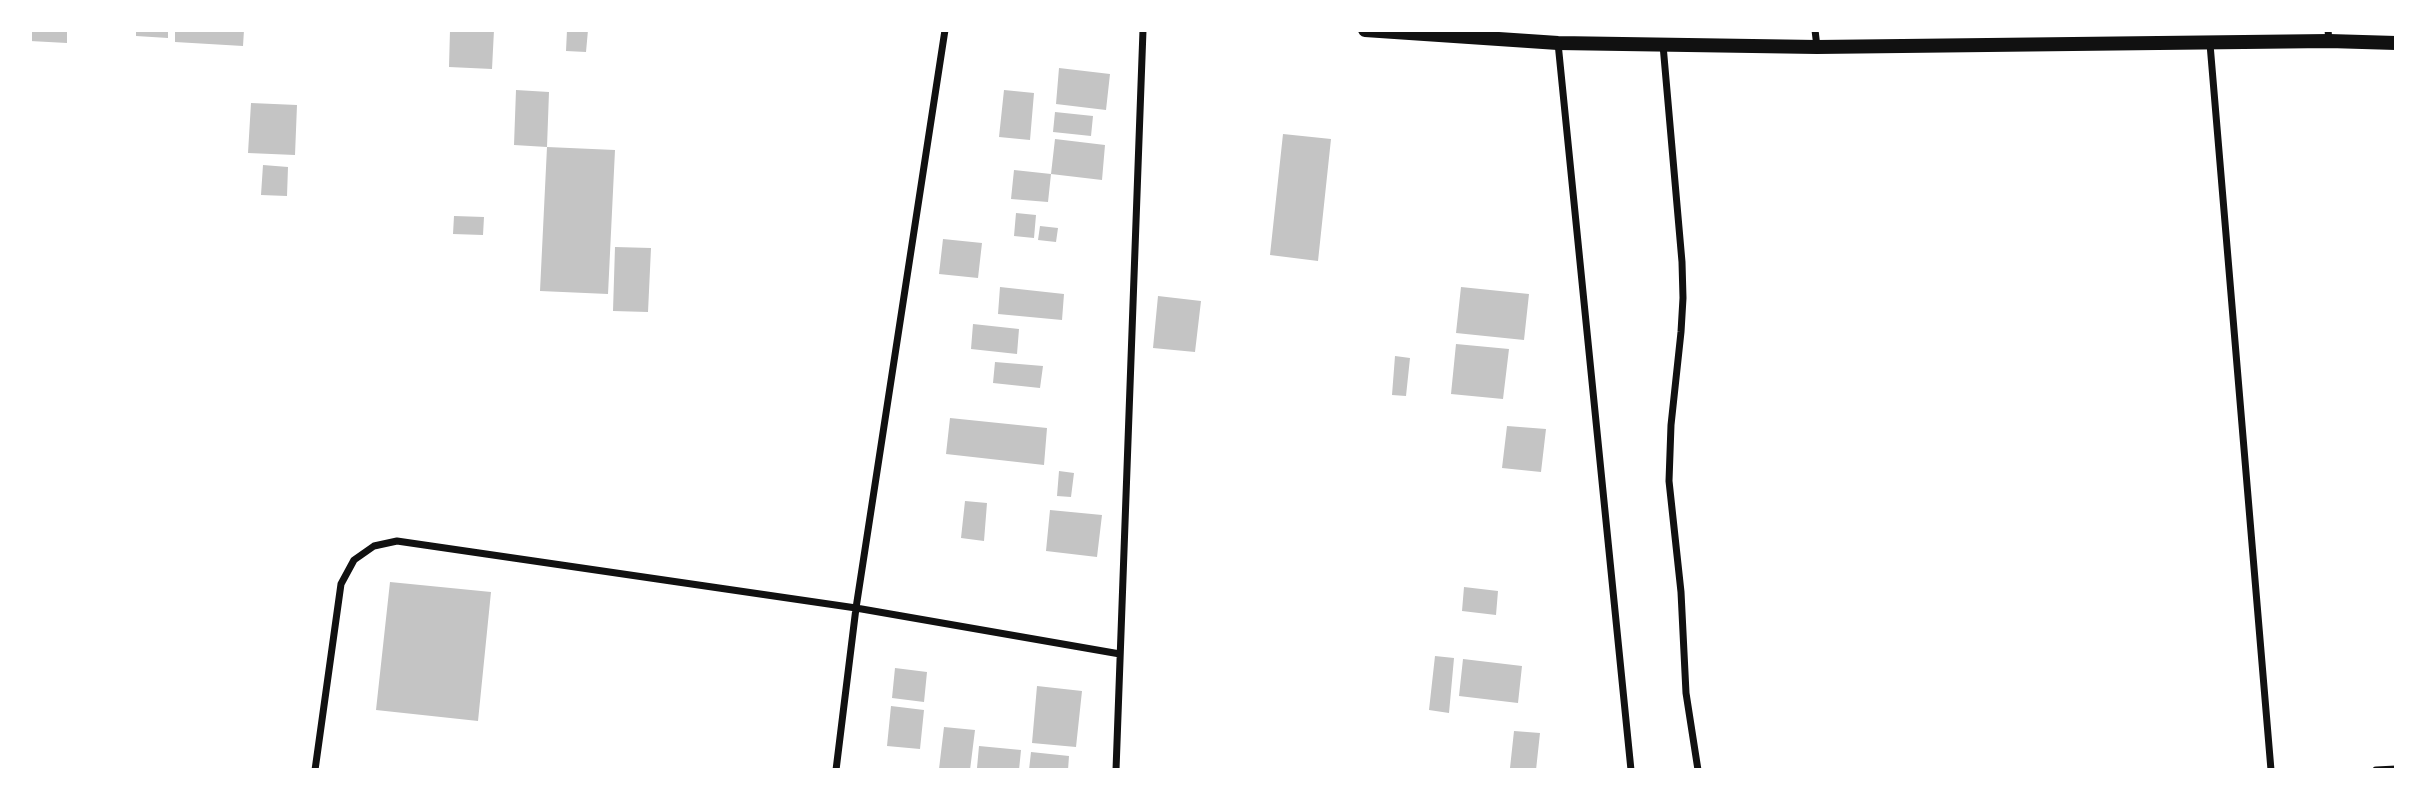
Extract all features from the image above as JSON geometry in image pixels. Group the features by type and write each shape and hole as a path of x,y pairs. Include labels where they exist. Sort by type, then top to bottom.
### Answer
{"main road":[{"path":"1365,30 1558,43 1817,47 2210,44 2328,35 2396,43"}],"street":[{"path":"835,770 856,608 945,30"},
{"path":"1116,770 1143,30"},
{"path":"1815,30 1817,47"},
{"path":"1558,43 1630,770"},
{"path":"2210,44 2271,770"},
{"path":"1663,45 1683,298 1671,425 1669,481 1681,592 1686,693 1699,770"},
{"path":"315,770 341,584 354,560 374,546 397,541 856,608 1120,654"},
{"path":"2376,770 2396,769"}],"building":[{"path":"30,30 67,30 67,43 30,41"},
{"path":"136,30 168,30 168,38 136,36"},
{"path":"175,30 244,30 243,46 175,42"},
{"path":"450,30 494,30 492,69 449,67"},
{"path":"567,30 588,30 586,52 566,51"},
{"path":"1059,68 1110,74 1106,110 1056,104"},
{"path":"516,90 549,92 547,147 514,145"},
{"path":"1004,90 1034,93 1030,140 999,137"},
{"path":"251,103 297,105 295,155 248,153"},
{"path":"1055,112 1093,116 1091,136 1053,132"},
{"path":"1283,134 1331,139 1318,261 1270,255"},
{"path":"1055,139 1105,145 1102,180 1051,174"},
{"path":"547,147 615,150 608,294 540,291"},
{"path":"263,165 288,167 287,196 261,195"},
{"path":"1014,170 1051,174 1048,202 1011,199"},
{"path":"1016,213 1036,215 1034,238 1014,236"},
{"path":"454,216 484,217 483,235 453,234"},
{"path":"1040,226 1058,228 1056,242 1038,240"},
{"path":"943,239 982,243 978,278 939,274"},
{"path":"615,247 651,248 648,312 613,311"},
{"path":"1000,287 1064,294 1062,320 998,314"},
{"path":"1461,287 1529,294 1524,340 1456,333"},
{"path":"1158,296 1201,301 1195,352 1153,348"},
{"path":"973,324 1019,329 1017,354 971,349"},
{"path":"1456,344 1509,349 1503,399 1451,394"},
{"path":"1395,356 1410,358 1406,396 1392,395"},
{"path":"995,362 1043,366 1040,388 993,383"},
{"path":"950,418 1047,428 1044,465 946,454"},
{"path":"1507,426 1546,429 1541,472 1502,468"},
{"path":"1059,471 1074,473 1071,497 1057,496"},
{"path":"965,501 987,503 984,541 961,538"},
{"path":"1050,510 1102,515 1097,557 1046,551"},
{"path":"390,582 491,592 478,721 376,710"},
{"path":"1464,587 1498,591 1496,615 1462,611"},
{"path":"1435,656 1454,658 1449,713 1429,710"},
{"path":"1463,659 1522,666 1518,703 1459,696"},
{"path":"895,668 927,672 924,702 892,698"},
{"path":"1037,686 1082,691 1076,747 1032,743"},
{"path":"891,706 924,710 920,749 887,746"},
{"path":"944,727 975,730 970,770 939,769"},
{"path":"1514,731 1540,733 1536,770 1510,768"},
{"path":"979,746 1021,750 1019,770 977,768"},
{"path":"1031,752 1069,756 1068,770 1029,770"}]}
